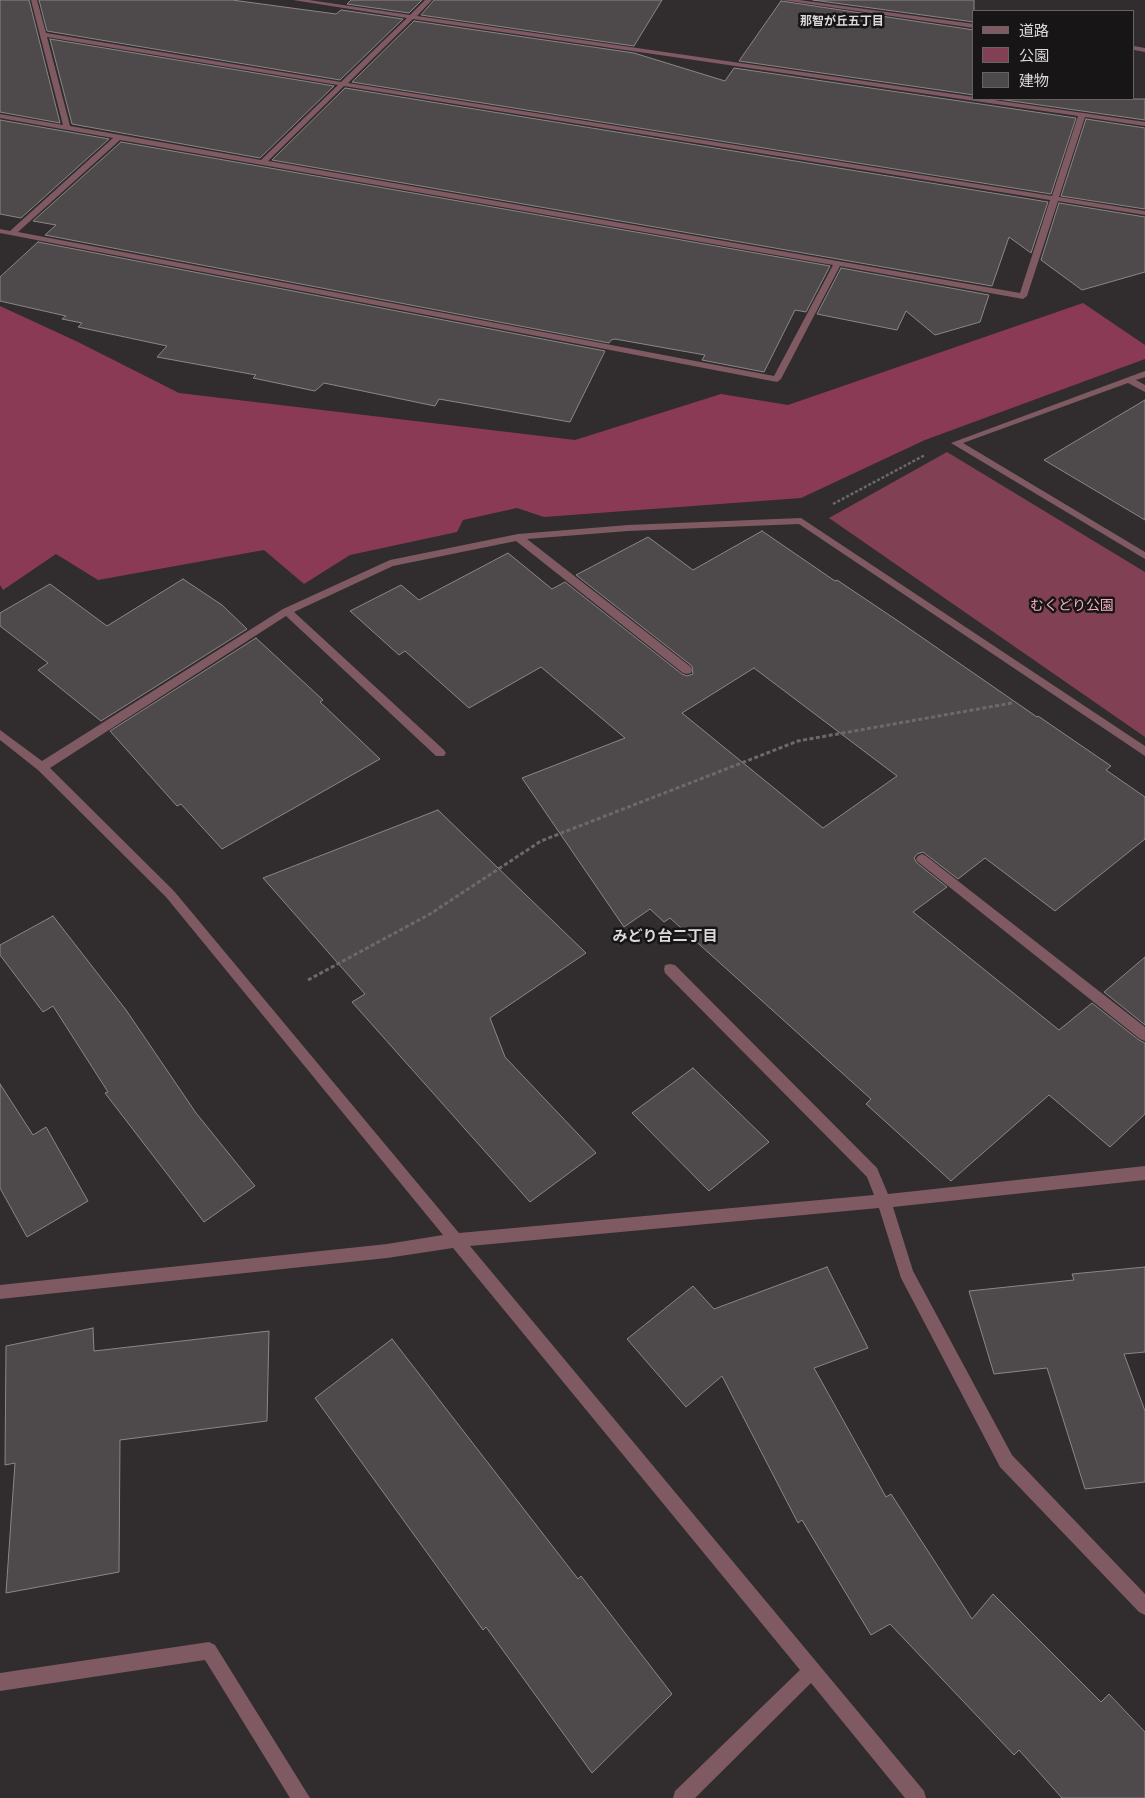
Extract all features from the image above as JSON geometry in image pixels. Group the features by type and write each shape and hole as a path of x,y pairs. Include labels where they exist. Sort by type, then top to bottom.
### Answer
{"street":[{"path":"34,0 67,128"},
{"path":"296,0 972,99"},
{"path":"264,161 429,0"},
{"path":"785,0 972,26"},
{"path":"846,8 850,0"},
{"path":"42,34 1145,213"},
{"path":"980,100 1145,124"},
{"path":"0,116 1023,296 1082,115"},
{"path":"12,233 119,138"},
{"path":"0,231 777,379 838,263"},
{"path":"956,443 1145,374"},
{"path":"1129,380 1145,389"},
{"path":"956,443 1145,556"},
{"path":"42,767 287,611 390,563 518,537 628,528 801,521 1145,752"},
{"path":"518,537 687,670"},
{"path":"287,611 440,753"},
{"path":"0,734 42,767 170,894 917,1798"},
{"path":"922,859 1145,1036"},
{"path":"670,969 872,1172 884,1202 906,1273 1006,1461 1145,1606"},
{"path":"0,1292 387,1251 457,1240 884,1202 1145,1173"},
{"path":"0,1682 210,1651 301,1798"},
{"path":"682,1798 811,1671"}],"path":[{"path":"801,521 933,451 956,443"},
{"path":"308,980 430,914 541,841 798,741 1060,695"}],"green space":[{"name":"むくどり公園","path":"947,452 1145,572 1145,737 829,518"}],"shaded area":[{"path":"1083,303 1145,345 1145,359 925,440 801,498 544,517 517,508 463,520 457,532 350,555 304,584 264,550 98,580 56,554 3,590 0,585 0,306 78,342 179,393 575,440 721,394 788,405"}],"building":[{"path":"0,0 29,0 60,123 0,112"},
{"path":"39,0 232,0 336,14 341,10 403,19 340,80 47,31"},
{"path":"351,0 422,0 409,13 347,4"},
{"path":"434,0 662,0 634,46 421,15"},
{"path":"813,0 974,0 972,22"},
{"path":"781,1 972,30 972,95 739,61"},
{"path":"414,21 634,53 725,81 734,68 1076,118 1051,194 352,82"},
{"path":"50,39 334,86 260,158 72,124"},
{"path":"345,88 1048,202 1031,253 1009,237 992,286 272,160"},
{"path":"1145,99 1145,120 1005,100"},
{"path":"1086,119 1145,128 1145,209 1061,196"},
{"path":"0,120 109,139 21,218 0,214"},
{"path":"121,142 830,266 806,312 795,310 764,372 702,360 705,355 615,339 609,343 45,235 56,225 33,221"},
{"path":"1059,203 1145,217 1145,272 1082,290 1041,260"},
{"path":"38,242 605,351 570,422 439,399 435,406 324,383 315,391 253,378 256,375 157,357 167,346 78,327 82,323 62,319 66,316 0,301 0,277"},
{"path":"841,268 989,295 980,322 935,335 906,311 897,330 817,314"},
{"path":"1145,400 1145,520 1044,460"},
{"path":"762,531 1111,766 1106,770 1145,797 1145,839 1055,911 985,858 958,879 923,852 917,854 914,858 917,863 947,887 913,912 1059,1030 1092,1003 1145,1043 1145,1114 1110,1147 1049,1095 951,1181 866,1104 871,1099 670,918 664,922 650,909 624,927 522,778 625,738 541,667 469,708 405,651 399,655 350,611 401,585 419,600 508,553 552,589 565,582 687,676 693,674 692,666 576,575 648,537 693,570","holes":["754,668 897,776 823,828 682,713"]},
{"path":"183,579 222,605 247,629 101,721 38,670 48,663 0,626 0,613 50,584 107,626"},
{"path":"256,638 323,700 320,702 380,759 222,849 181,804 177,806 110,731"},
{"path":"438,810 586,953 490,1018 505,1057 596,1153 530,1202 352,1002 365,994 263,878"},
{"path":"53,916 126,1010 196,1113 255,1186 204,1222 105,1093 108,1092 53,1006 43,1012 0,955 0,945"},
{"path":"1145,957 1145,1025 1104,992"},
{"path":"693,1068 769,1142 709,1191 632,1113"},
{"path":"0,1084 33,1135 46,1127 88,1201 27,1237 0,1188"},
{"path":"827,1267 868,1348 814,1368 886,1497 891,1494 972,1619 993,1594 1101,1702 1109,1694 1145,1732 1145,1798 1062,1798 1019,1750 1014,1755 890,1624 871,1635 802,1520 798,1523 722,1376 686,1407 627,1339 693,1286 714,1309"},
{"path":"1145,1267 1145,1352 1124,1354 1145,1411 1145,1482 1085,1489 1047,1368 994,1374 969,1291 1074,1280 1072,1274"},
{"path":"93,1328 94,1351 269,1331 267,1421 120,1440 119,1572 6,1593 15,1463 5,1465 6,1346"},
{"path":"392,1339 578,1579 581,1576 672,1694 592,1773 486,1627 483,1630 315,1398"}],"district":[{"name":"那智が丘五丁目","path":"842,22"},
{"name":"みどり台二丁目","path":"665,937"}]}
